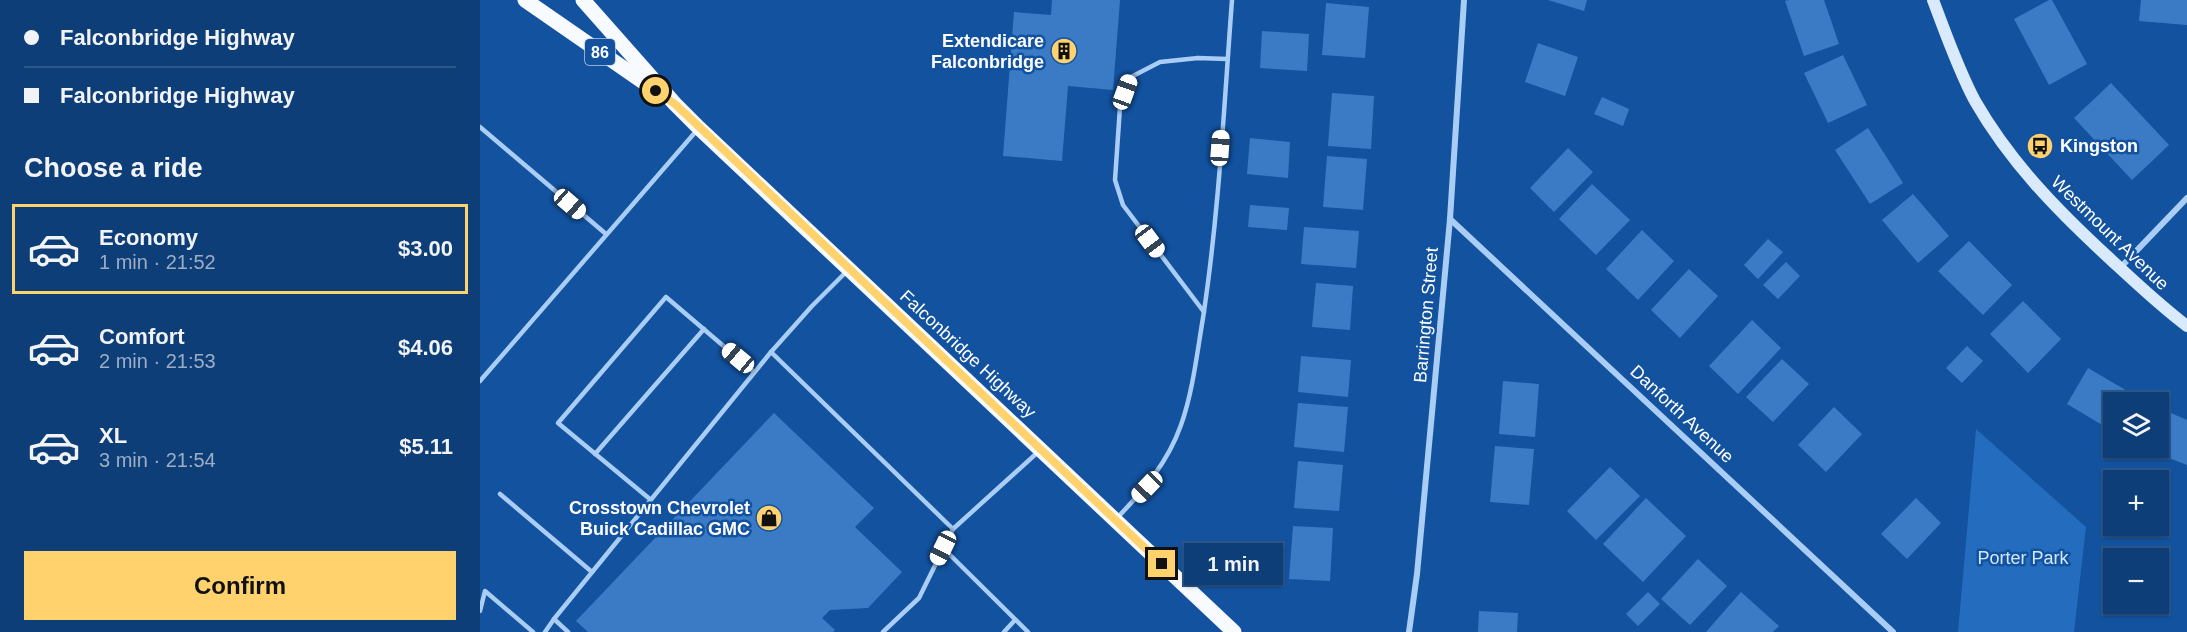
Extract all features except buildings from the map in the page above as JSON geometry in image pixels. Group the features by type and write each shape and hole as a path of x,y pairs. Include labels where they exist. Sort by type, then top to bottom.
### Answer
{"main road":[{"name":"Falconbridge Highway","path":"525,0 675,104"},
{"name":"Falconbridge Highway","path":"584,0 675,104 699,128 1041,449 1226,629"}],"street":[{"name":"Barrington Street","path":"1409,632 1417,574 1450,219 1464,0"},
{"name":"Westmount Avenue","path":"1933,0 1975,100 2004,147 2038,188 2120,268 2187,326"},
{"path":"2120,268 2187,198"},
{"name":"Danforth Avenue","path":"1450,219 1893,632"}],"lane":[{"path":"1115,520 1147,487 1171,448 1181,424 1195,369 1212,258 1232,0"},
{"path":"1204,312 1123,205 1115,180 1120,106 1131,77 1160,62 1198,58 1227,59"},
{"path":"480,127 606,234"},
{"path":"480,381 699,128"},
{"path":"545,632 754,372 812,306 849,269"},
{"path":"651,500 558,423 666,297 754,372"},
{"path":"595,454 704,329"},
{"path":"771,352 953,529"},
{"path":"884,632 919,598 953,529 1041,449"},
{"path":"500,494 592,572"},
{"path":"943,548 1028,632"},
{"path":"480,611 485,591 533,632"},
{"path":"554,619 568,632"},
{"path":"1004,632 1015,620"}],"green space":[{"name":"Porter Park","path":"1976,429 2086,527 2074,632 1958,632"}],"place":[{"name":"Extendicare Falconbridge","path":"1064,51"},
{"name":"Kingston","path":"2040,146"},
{"name":"Crosstown Chevrolet Buick Cadillac GMC","path":"769,518"}],"route":[{"path":"656,91 675,104 1162,564"}]}
